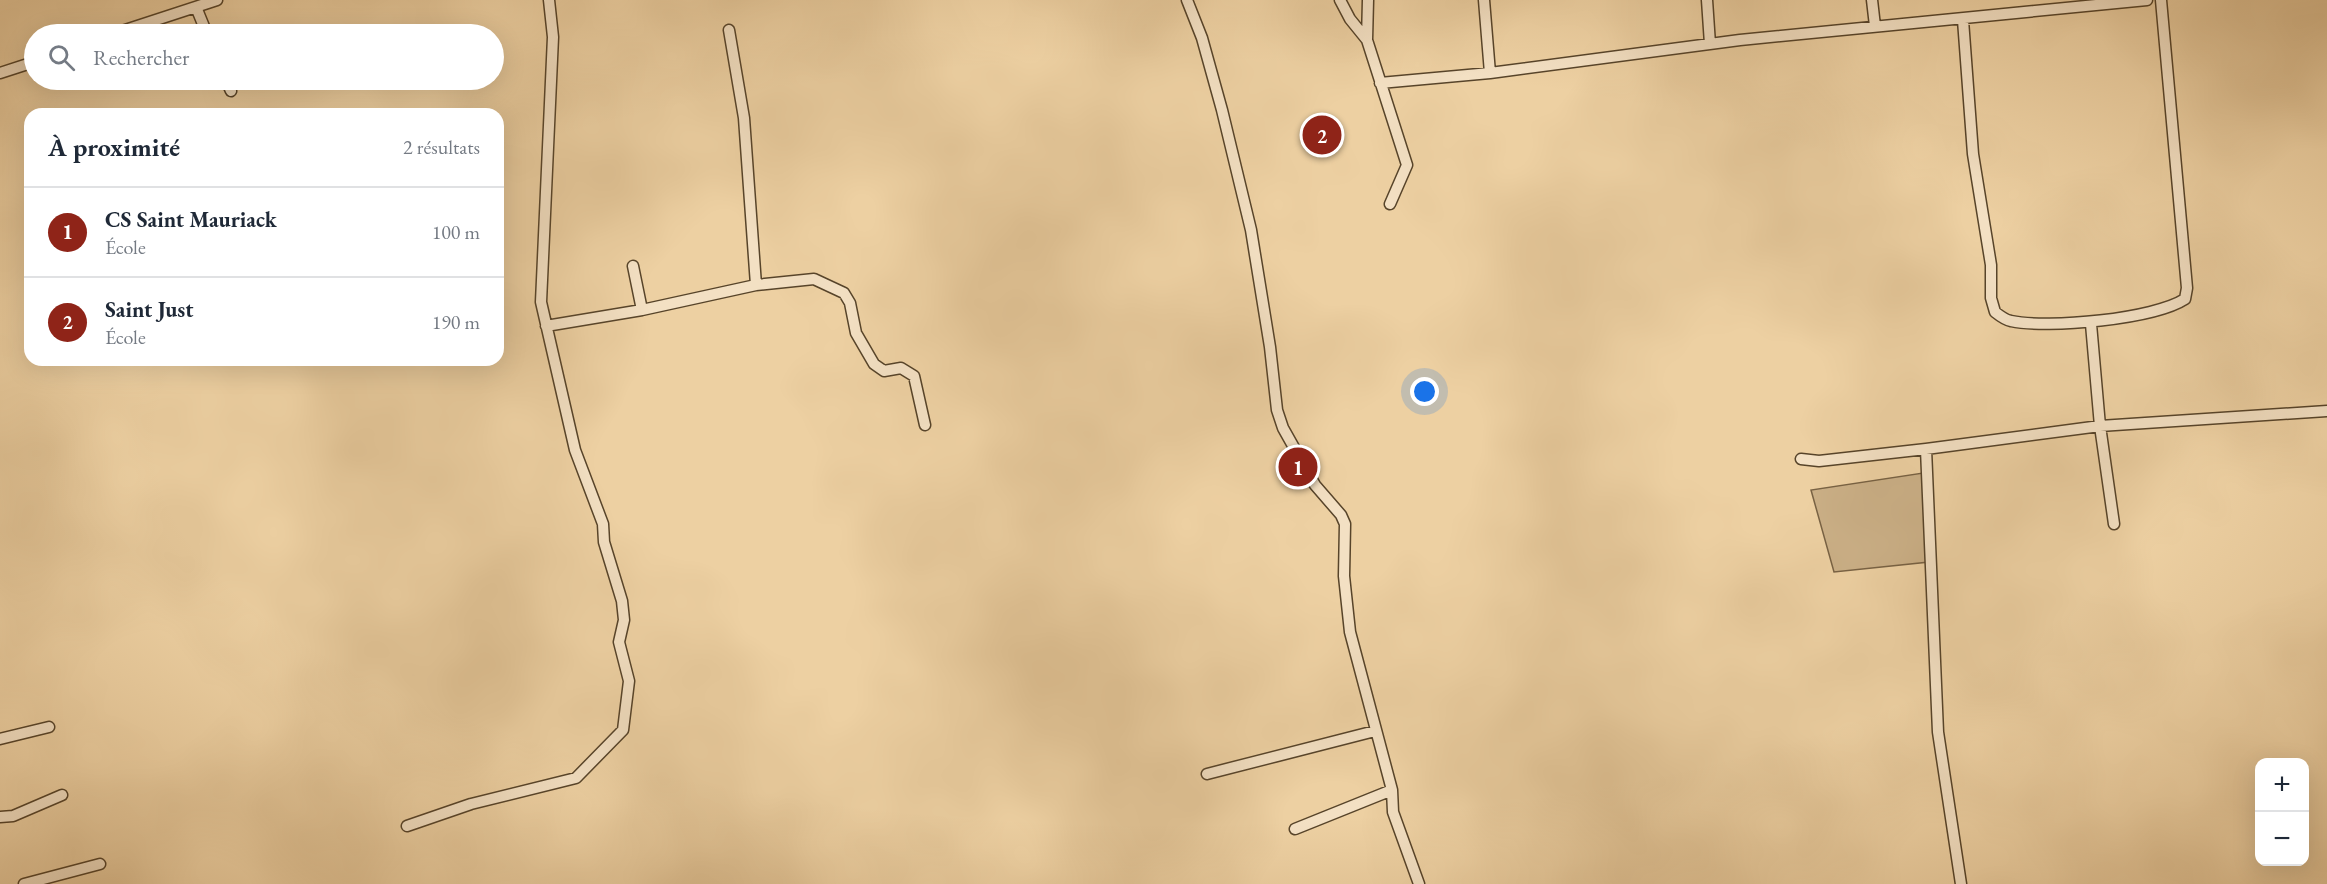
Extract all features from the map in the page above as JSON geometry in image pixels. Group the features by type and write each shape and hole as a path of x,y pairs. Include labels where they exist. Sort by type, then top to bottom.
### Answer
{"street":[{"path":"144,24 217,0"},
{"path":"407,826 471,804 576,778 623,730 629,681 619,642 624,620 622,602 604,542 603,524 575,450 541,302 553,36 549,0"},
{"path":"1187,0 1202,38 1251,230 1277,410 1283,428 1315,484 1345,524 1344,576 1350,632 1392,790 1393,812 1419,884"},
{"path":"1340,0 1350,19 1367,40"},
{"path":"1368,0 1367,40 1407,165 1390,204"},
{"path":"1484,0 1490,73"},
{"path":"1707,0 1710,44"},
{"path":"1872,0 1875,26"},
{"path":"1380,83 1490,73 1710,44 1875,26 1963,20 2147,0"},
{"path":"1963,20 1973,154 1991,265 1991,298 1995,312 2010,321 2091,324 2159,309 2185,299 2187,288 2184,242 2161,0"},
{"path":"196,7 203,24"},
{"path":"729,30 744,118 756,285"},
{"path":"0,73 24,65"},
{"path":"633,266 642,310"},
{"path":"546,326 642,310 756,285 814,279 839,289 850,303 856,333 874,364 884,371 901,368 914,376 926,425"},
{"path":"2091,324 2100,426 2114,524"},
{"path":"1801,459 1819,461 2100,426 2327,411"},
{"path":"1926,449 1938,732 1961,884"},
{"path":"0,739 49,727"},
{"path":"1207,774 1375,731"},
{"path":"1296,829 1392,790"},
{"path":"0,817 13,816 62,795"},
{"path":"24,884 100,864"}],"shaded area":[{"path":"1923,473 1929,562 1834,572 1811,490"}],"place":[{"name":"Saint Just","path":"1322,135"},
{"name":"CS Saint Mauriack","path":"1298,467"}]}
